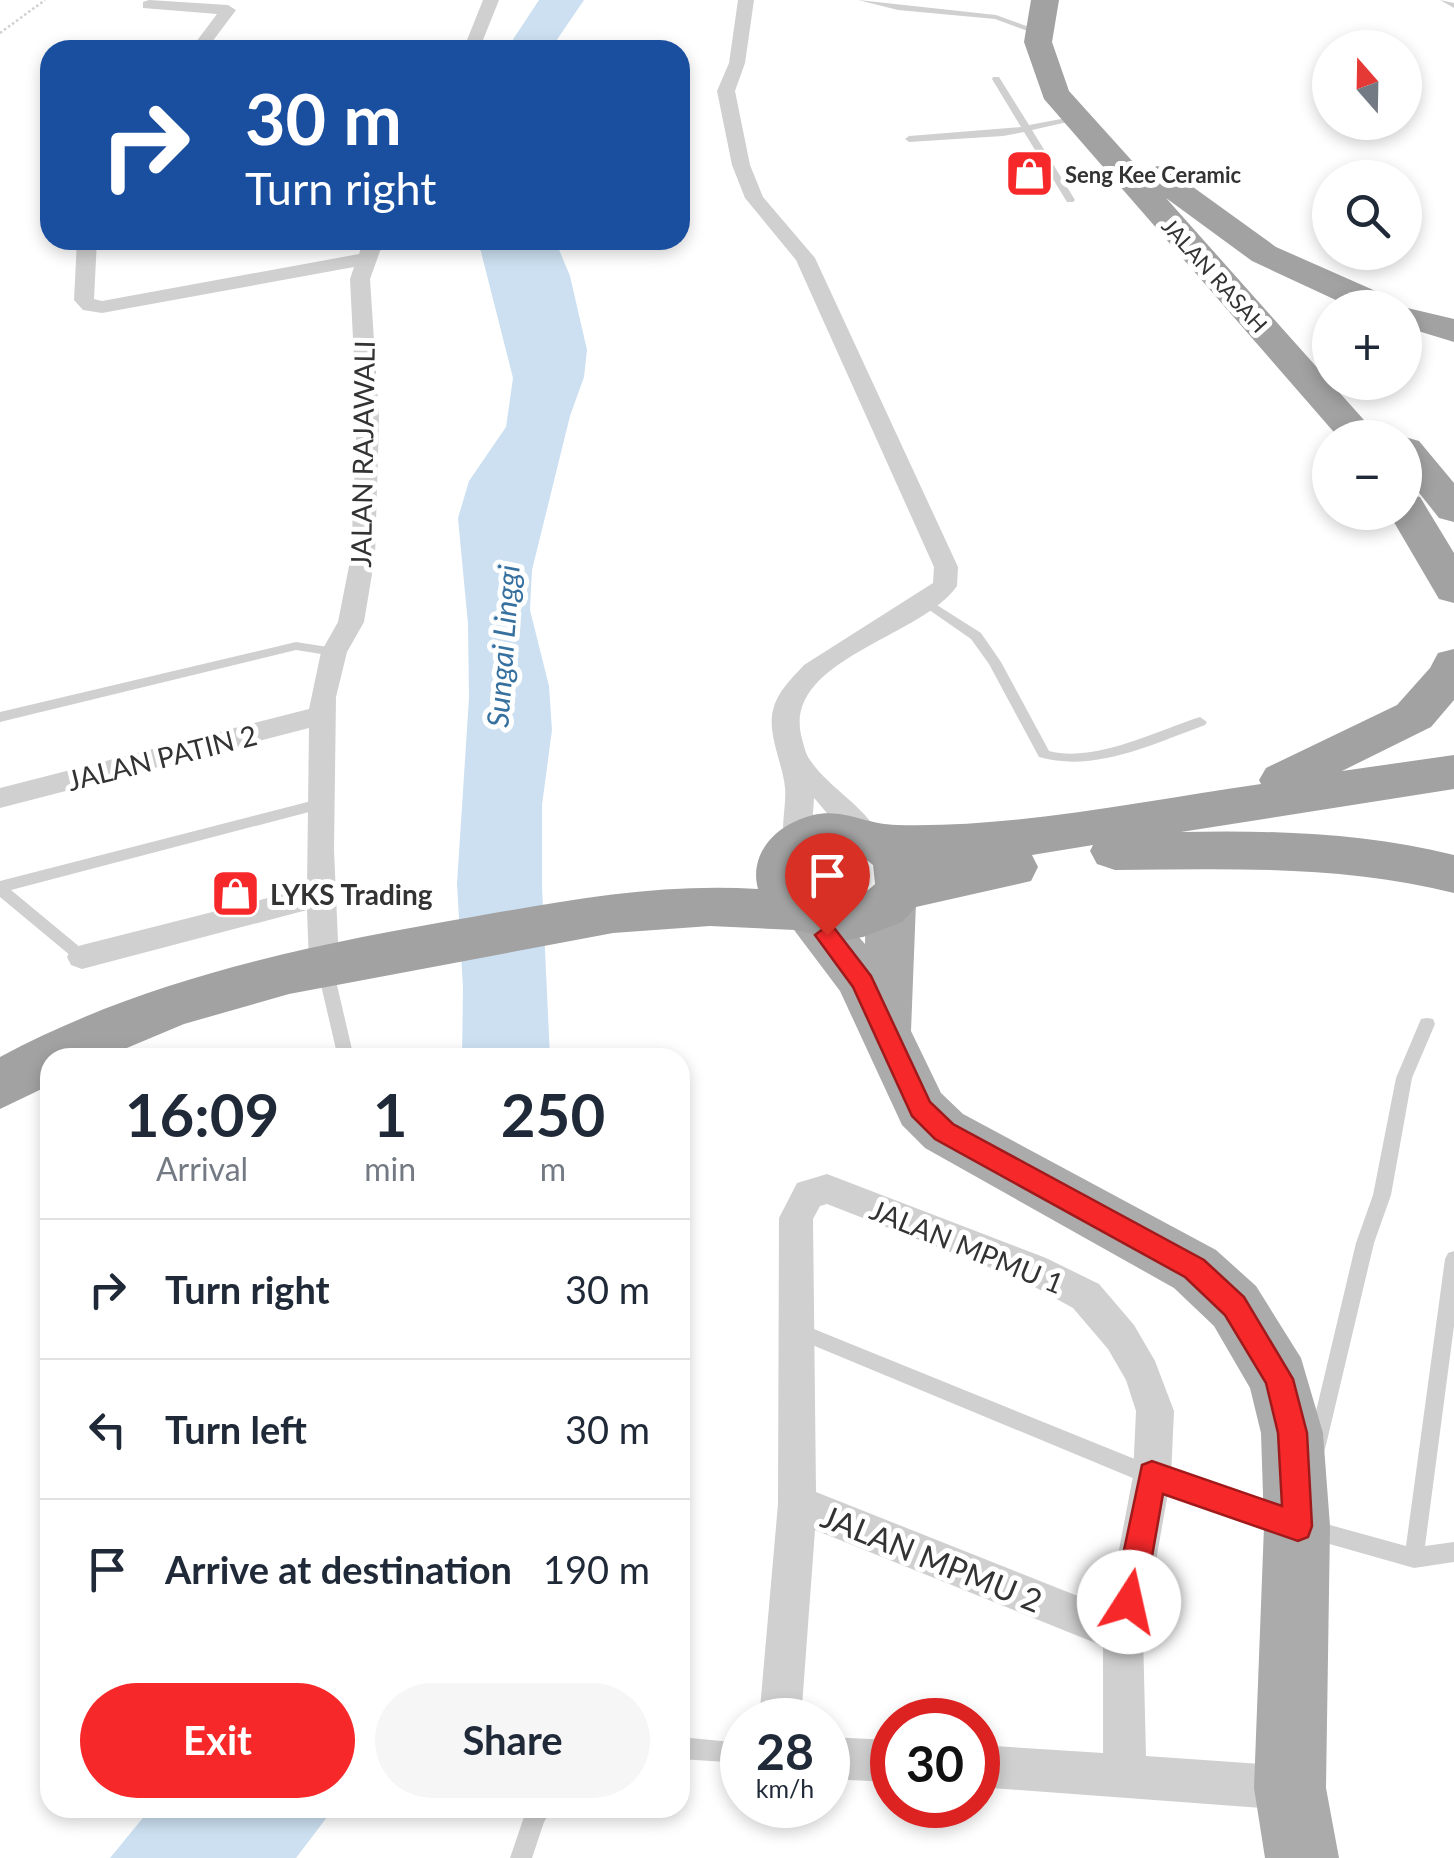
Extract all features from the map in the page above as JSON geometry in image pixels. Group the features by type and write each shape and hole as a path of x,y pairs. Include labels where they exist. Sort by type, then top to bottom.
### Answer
{"highway":[{"name":"JALAN RASAH","path":"1068,0 1069,57 1083,90 1140,163 1312,349"},
{"name":"JALAN RASAH","path":"1042,16 1040,59 1056,93 1345,420"},
{"path":"1140,163 1264,254 1343,290"},
{"path":"1422,321 1454,331"},
{"path":"1360,400 1379,420"},
{"path":"1422,469 1454,508"},
{"path":"1422,511 1454,550"},
{"path":"1419,530 1454,589"},
{"path":"1212,808 1325,762 1414,716 1452,673 1454,664"},
{"path":"623,912 708,886 829,830 947,845 1020,838 1454,772"},
{"path":"67,1048 132,1018 236,984 344,960 623,912 699,906 802,912 844,922 879,913 896,897 1093,851 1454,801"},
{"path":"873,838 900,865 896,897"},
{"path":"791,848 780,880 802,912"},
{"path":"1093,851 1272,851 1405,860 1454,874"},
{"path":"0,1085 40,1061"}],"main road":[{"path":"888,1035 896,897"},
{"path":"802,912 846,957 888,1035 921,1109 944,1131 1195,1268 1235,1306 1279,1379 1292,1433 1298,1526 1290,1788 1302,1858"}],"street":[{"path":"475,40 491,0"},
{"path":"746,0 738,63 726,92 740,165 754,198 806,258 946,567 945,586 929,604 823,664 798,687 787,706 786,730 796,763 802,811 791,848"},
{"path":"149,5 228,10 206,40"},
{"path":"86,250 84,300 90,306 369,250"},
{"name":"JALAN RAJAWALI","path":"344,960 323,895 323,697 334,652 351,622 364,556 368,419 360,279 369,250"},
{"name":"JALAN PATIN 2","path":"0,798 323,715"},
{"path":"796,763 873,838"},
{"path":"82,957 323,895"},
{"name":"JALAN MPMU 1","path":"799,1331 796,1218 808,1194 827,1189 1034,1269 1086,1296 1121,1337 1142,1374 1155,1411 1152,1476 1123,1634 1124,1774"},
{"path":"782,1698 797,1504 799,1331"},
{"name":"JALAN MPMU 2","path":"797,1504 1123,1634"},
{"path":"1000,1767 1290,1788"}],"lane":[{"path":"862,0 898,8 996,17 1042,16"},
{"path":"968,0 968,13"},
{"path":"995,0 996,17"},
{"path":"1444,0 1454,6"},
{"path":"996,79 1070,200"},
{"path":"909,139 1028,129 1077,119"},
{"path":"929,604 976,636 995,662 1044,754 1056,760 1130,744 1200,722"},
{"path":"0,717 296,646 334,652"},
{"path":"0,888 323,803"},
{"path":"0,888 82,957"},
{"path":"344,960 346,1048"},
{"path":"1298,1526 1365,1243 1382,1195 1404,1078 1427,1024"},
{"path":"1414,1558 1454,1260"},
{"path":"799,1331 1152,1476 1298,1526 1414,1558 1454,1552"},
{"path":"690,1749 720,1751"},
{"path":"521,1858 534,1818"}],"path":[{"path":"0,34 45,0"}],"water":[{"path":"539,0 584,0 557,40 513,40"},
{"name":"Sungai Linggi","path":"481,250 559,250 570,276 587,350 584,377 570,416 532,570 530,610 549,686 552,730 542,805 550,1048 462,1048 457,884 469,698 468,624 458,518 469,481 506,427 513,378"},
{"path":"143,1818 326,1818 296,1858 110,1858"}],"place":[{"name":"Seng Kee Ceramic","path":"1030,174"},
{"name":"LYKS Trading","path":"235,894"}],"route":[{"path":"827,935 862,982 921,1109 944,1131 1195,1268 1235,1306 1279,1379 1292,1433 1298,1526 1152,1476 1129,1602"}]}
